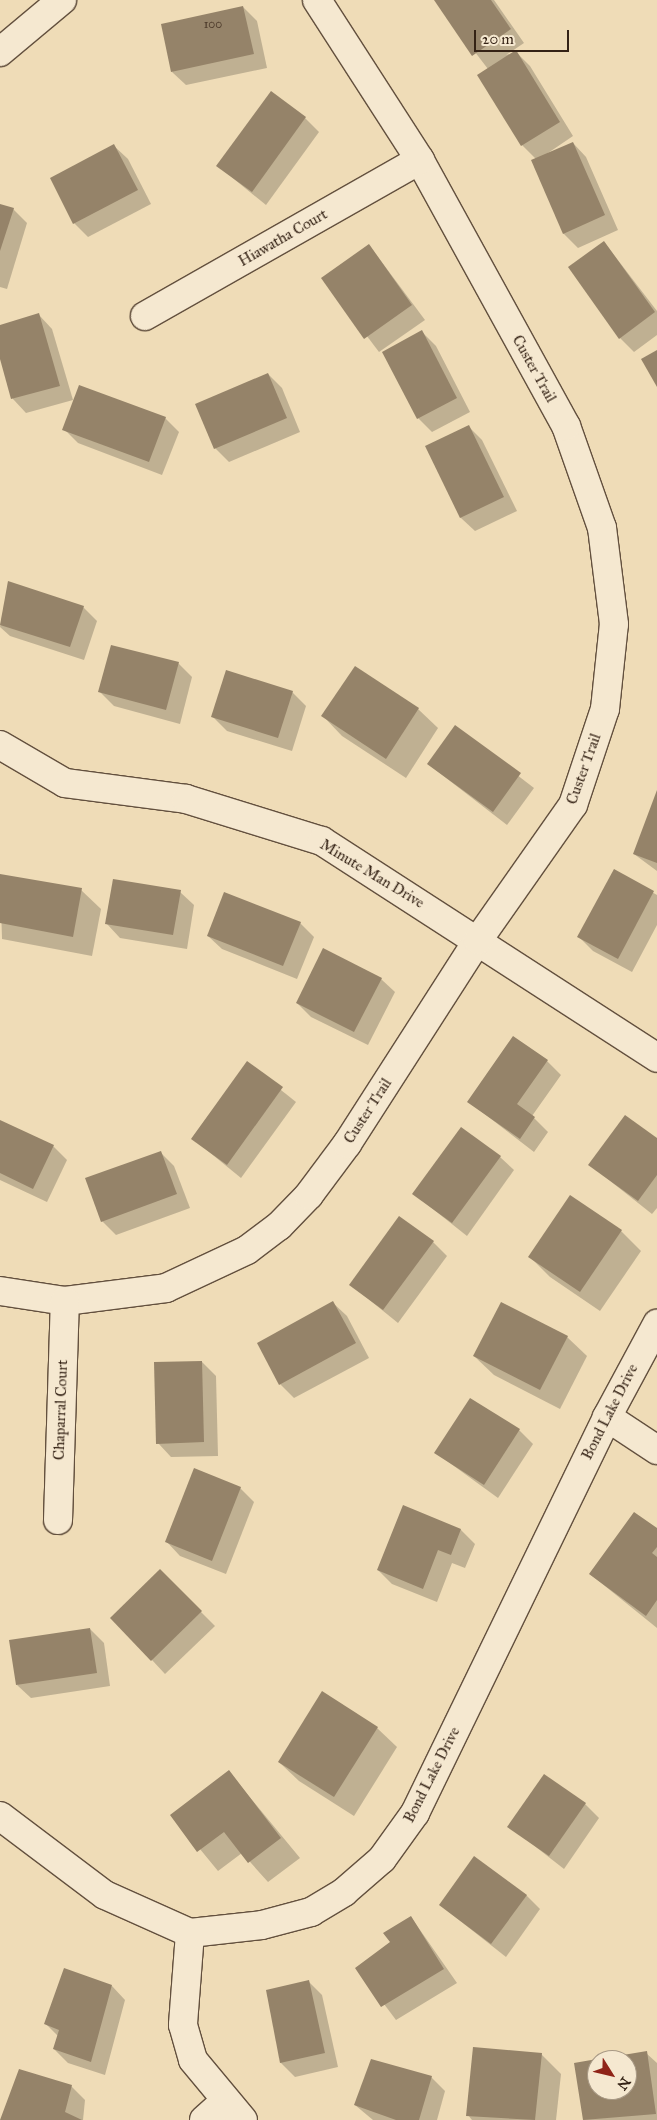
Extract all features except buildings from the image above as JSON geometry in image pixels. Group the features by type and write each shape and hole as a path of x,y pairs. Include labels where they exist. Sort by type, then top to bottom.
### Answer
{"street":[{"path":"0,52 62,0"},
{"name":"Custer Trail","path":"0,1291 65,1301 166,1288 247,1250 279,1226 309,1195 347,1144 478,940 573,804 605,709 614,624 602,528 566,426 420,160 317,0"},
{"name":"Hiawatha Court","path":"146,316 420,160"},
{"name":"Minute Man Drive","path":"0,745 65,783 186,799 322,842 478,940 657,1058"},
{"name":"Chaparral Court","path":"58,1520 65,1301"},
{"name":"Bond Lake Drive","path":"190,1933 262,1924 312,1912 344,1892 382,1859 415,1813 607,1417 657,1324"},
{"path":"607,1417 657,1450"},
{"path":"0,1816 105,1895 190,1933 182,2025 193,2060 234,2111 204,2120"}]}
